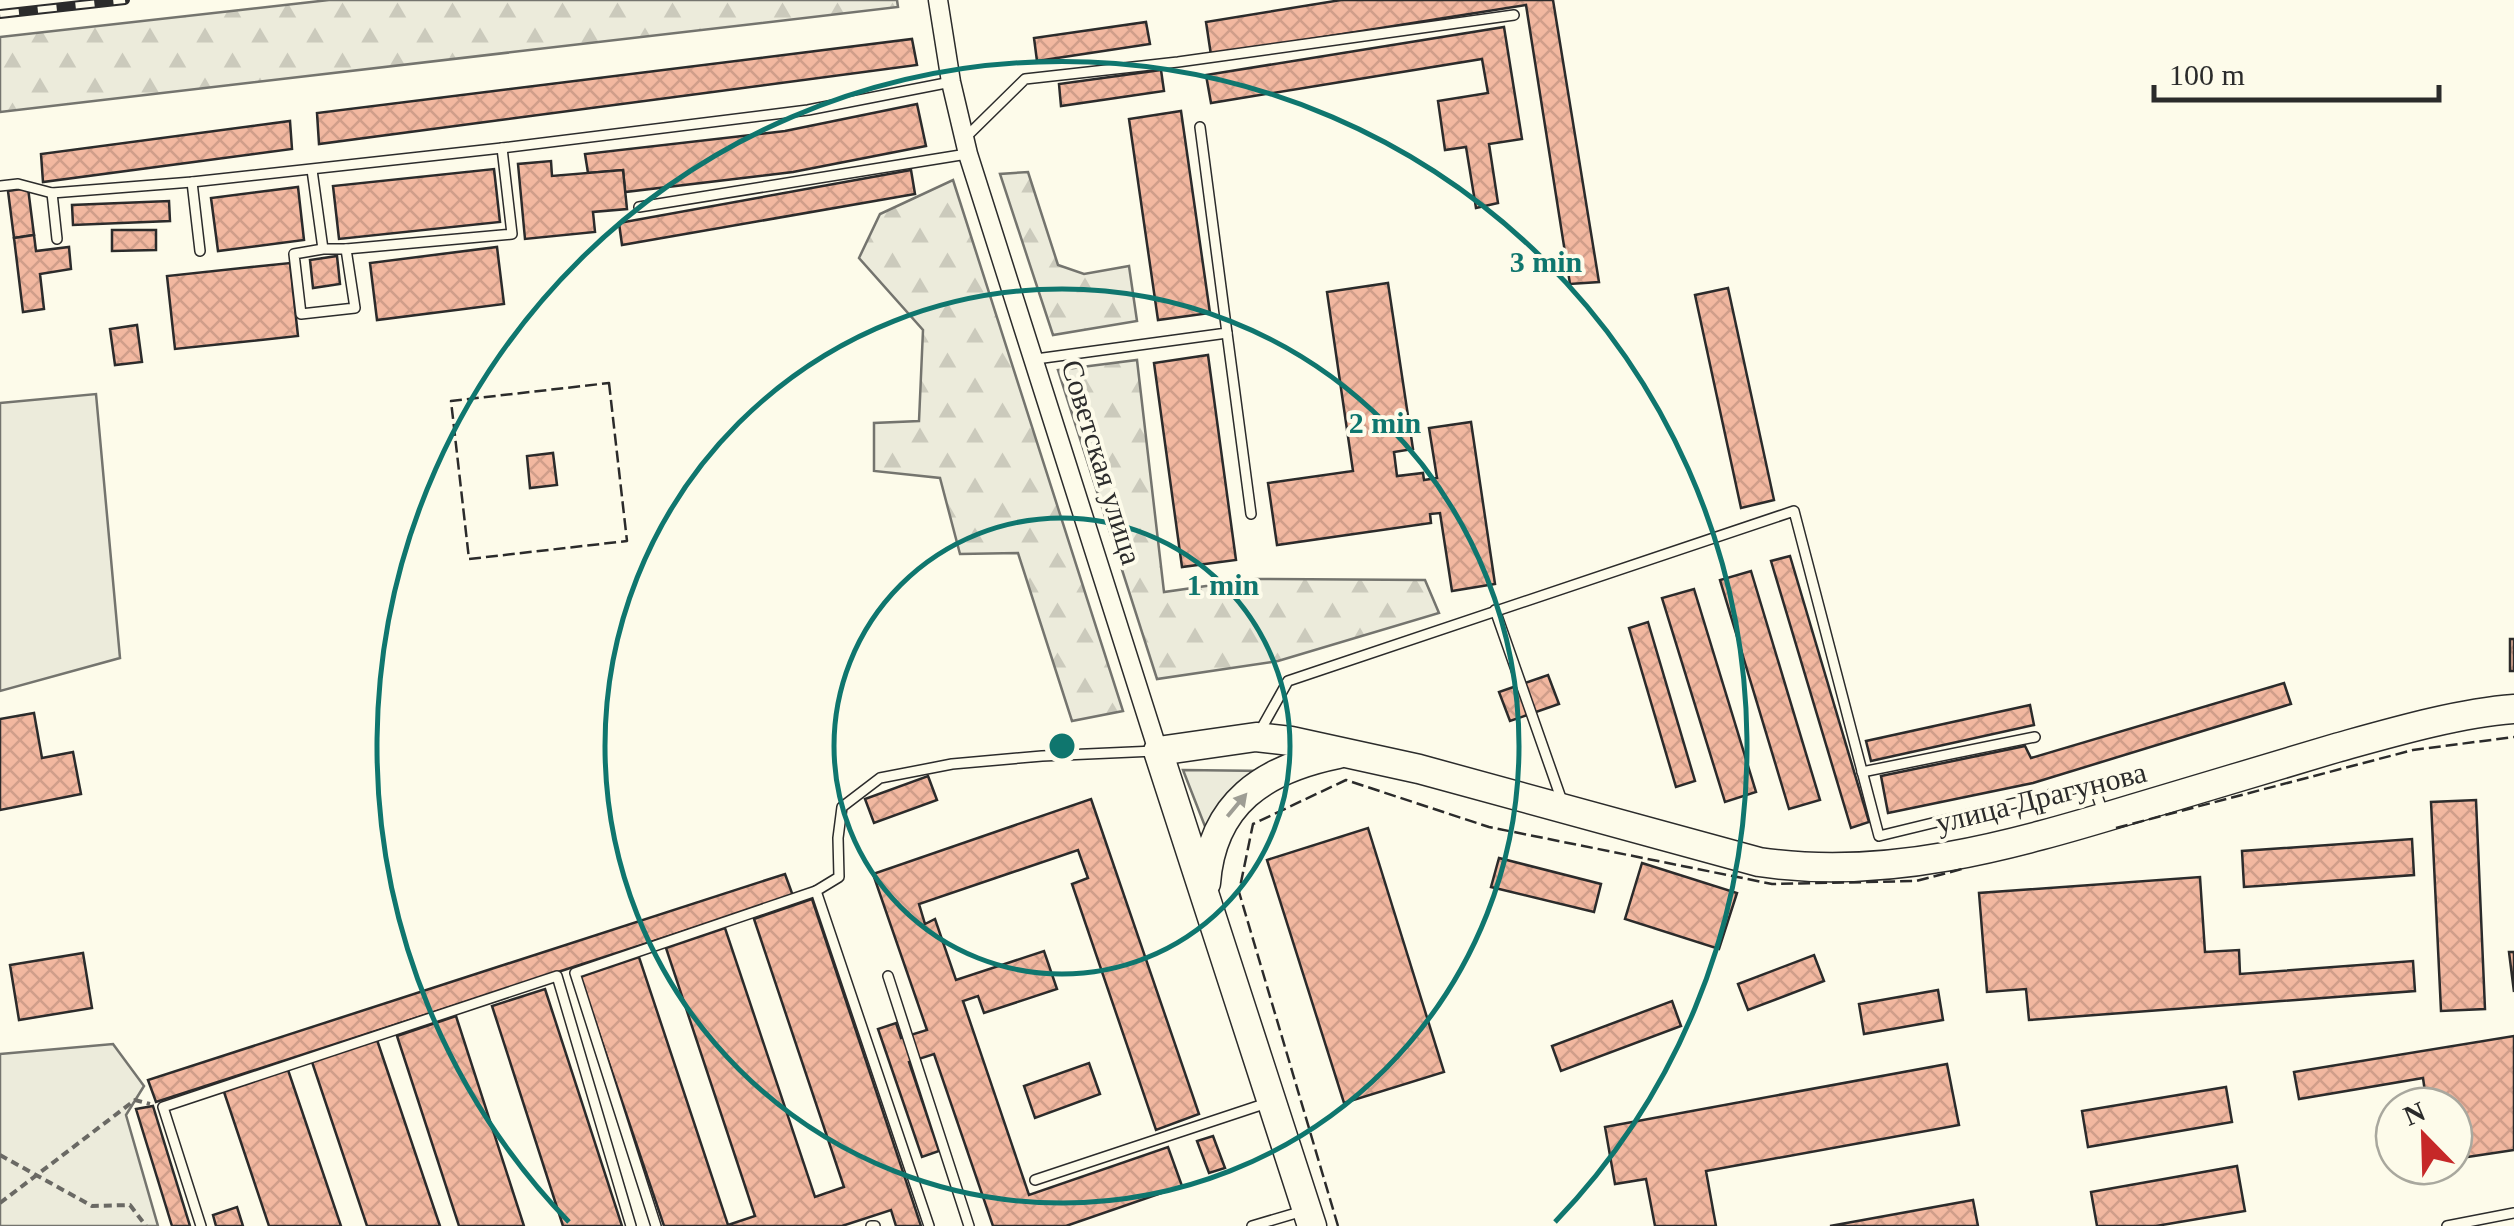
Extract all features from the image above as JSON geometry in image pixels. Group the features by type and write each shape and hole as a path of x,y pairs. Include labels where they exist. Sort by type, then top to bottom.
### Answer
{"main road":[{"name":"улица Драгунова","path":"1158,750 1256,737 1349,752 1758,862 1804,869 1852,868 1962,855 2104,818 2385,734 2514,709"},
{"name":"Советская улица","path":"1158,750 1310,1218"},
{"path":"1205,894 1208,855 1222,824 1242,796 1275,773 1306,760 1349,752"}],"street":[{"name":"Советская улица","path":"938,0 966,146 1158,750"}],"lane":[{"path":"640,207 966,146 1025,80 1514,15"},
{"path":"0,186 18,184 52,192 312,170 808,110 951,82"},
{"path":"1200,127 1250,514"},
{"path":"346,250 355,308 301,314 294,254 512,234 502,148"},
{"path":"312,170 323,249"},
{"path":"192,182 200,251"},
{"path":"52,192 57,239"},
{"path":"1036,359 1227,333"},
{"path":"1256,737 1288,681 1794,511 1879,836 2092,784 2104,818"},
{"path":"1495,610 1564,808"},
{"path":"1862,772 2035,737"},
{"path":"656,1226 575,973 816,891 839,877 842,807 880,778 952,764 1158,750"},
{"path":"816,891 929,1226"},
{"path":"201,1226 163,1107 557,976 632,1226"},
{"path":"888,976 969,1226"},
{"path":"1035,1180 1272,1101"},
{"path":"2448,1226 2514,1213"},
{"path":"1252,1226 1310,1218"}],"path":[{"path":"0,1203 135,1100 163,1107"},
{"path":"0,1156 92,1206 130,1205 146,1226"}],"green space":[{"path":"329,0 897,0 898,7 0,112 0,37"},
{"path":"1028,172 1058,265 1084,274 1129,266 1137,321 1053,335 1000,174"},
{"path":"953,180 1123,711 1072,721 1018,553 960,554 940,478 874,471 874,423 919,421 923,330 859,258 880,214"},
{"path":"1137,360 1164,592 1255,579 1425,580 1439,613 1278,661 1157,679 1058,370"},
{"path":"96,394 120,658 0,691 0,403"},
{"path":"1183,770 1268,771 1208,834"},
{"path":"113,1044 144,1086 126,1115 158,1226 0,1226 0,1054"}],"building":[{"path":"1341,0 1553,0 1599,282 1570,284 1526,5 1211,55 1206,22"},
{"path":"1146,22 1150,44 1037,61 1034,38"},
{"path":"1504,27 1522,139 1489,144 1498,203 1476,208 1466,147 1445,150 1438,101 1488,93 1482,59 1211,103 1206,75"},
{"path":"912,39 917,65 319,144 317,113"},
{"path":"1161,70 1164,91 1061,106 1059,84"},
{"path":"917,104 926,146 793,172 625,192 623,170 588,173 585,154 785,131"},
{"path":"1181,111 1210,313 1158,320 1129,119"},
{"path":"290,121 292,149 43,182 41,154"},
{"path":"551,161 552,176 623,170 627,209 593,212 595,232 525,239 518,164"},
{"path":"494,169 500,222 339,239 333,186"},
{"path":"911,170 915,194 622,245 619,223"},
{"path":"298,187 304,240 218,251 211,198"},
{"path":"28,188 34,235 14,238 8,191"},
{"path":"169,201 170,221 73,225 72,205"},
{"path":"112,230 156,230 156,250 112,251"},
{"path":"34,235 36,251 69,247 71,269 40,274 44,309 23,312 14,238"},
{"path":"497,247 504,304 377,320 370,263"},
{"path":"337,256 340,284 313,288 310,260"},
{"path":"290,263 298,336 175,349 167,276"},
{"path":"1388,283 1413,449 1394,452 1397,476 1423,473 1424,480 1437,478 1429,428 1471,422 1495,584 1452,591 1440,513 1430,514 1431,523 1277,545 1268,483 1353,471 1327,292"},
{"path":"1728,288 1774,500 1741,508 1695,295"},
{"path":"137,325 142,362 115,365 110,329"},
{"path":"1208,355 1236,560 1182,567 1154,363"},
{"path":"553,453 557,485 530,488 527,456"},
{"path":"1790,556 1869,822 1851,828 1771,561"},
{"path":"1751,571 1820,800 1789,809 1720,580"},
{"path":"1694,589 1756,792 1725,802 1662,598"},
{"path":"1648,622 1695,781 1676,787 1629,628"},
{"path":"2510,639 2514,639 2514,671 2510,671"},
{"path":"1548,675 1559,704 1510,721 1499,692"},
{"path":"2284,683 2291,704 2033,783 1888,813 1881,776 2025,746 2031,758"},
{"path":"2030,705 2034,725 1871,761 1866,741"},
{"path":"34,713 42,758 73,752 81,794 0,810 0,719"},
{"path":"928,776 937,800 874,823 865,799"},
{"path":"1091,799 1199,1114 1156,1130 1072,884 1088,878 1078,850 919,904 925,924 935,919 956,980 1044,951 1057,989 984,1013 978,996 963,1001 1029,1195 1168,1147 1182,1186 1066,1226 993,1226 934,1054 909,1062 939,1151 922,1157 878,1029 896,1023 901,1038 927,1030 873,874"},
{"path":"2476,800 2485,1009 2441,1011 2431,802"},
{"path":"1368,828 1444,1072 1344,1103 1267,860"},
{"path":"2412,839 2414,875 2244,887 2242,851"},
{"path":"1499,858 1601,884 1594,912 1491,887"},
{"path":"1642,863 1737,893 1719,949 1625,919"},
{"path":"785,874 793,896 156,1102 148,1080"},
{"path":"2200,877 2205,952 2239,950 2240,974 2413,961 2415,991 2029,1020 2026,989 1987,992 1979,893"},
{"path":"812,899 921,1226 896,1226 891,1210 842,1226 664,1226 580,977 639,957 728,1225 755,1216 666,948 725,928 815,1197 844,1187 754,919"},
{"path":"2509,952 2514,952 2514,992"},
{"path":"83,953 92,1008 19,1020 10,965"},
{"path":"1814,955 1824,981 1748,1010 1738,984"},
{"path":"545,989 622,1226 563,1226 492,1006"},
{"path":"1938,990 1943,1020 1864,1034 1859,1004"},
{"path":"1672,1001 1681,1026 1561,1071 1552,1046"},
{"path":"456,1016 524,1226 459,1226 397,1036"},
{"path":"2514,1036 2514,1150 2474,1156 2474,1086 2424,1086 2423,1078 2299,1099 2294,1072"},
{"path":"376,1037 440,1226 367,1226 311,1059"},
{"path":"1089,1063 1100,1094 1035,1118 1024,1086"},
{"path":"1947,1064 1959,1125 1706,1171 1716,1226 1655,1226 1646,1179 1615,1184 1605,1127"},
{"path":"287,1067 341,1226 269,1226 223,1089"},
{"path":"2226,1087 2232,1122 2088,1147 2082,1111"},
{"path":"153,1106 190,1226 172,1226 136,1109"},
{"path":"1213,1136 1225,1168 1209,1173 1197,1141"},
{"path":"2237,1166 2245,1211 2156,1226 2097,1226 2091,1192"},
{"path":"1973,1200 1978,1226 1830,1226"},
{"path":"237,1207 243,1226 216,1226 213,1215"}],"railway":[{"path":"0,14 125,0"}],"fence":[{"path":"609,383 627,541 469,559 451,401 609,383"},
{"path":"2116,828 2413,750 2514,737"},
{"path":"1338,1226 1239,892 1253,824 1346,780 1489,827 1772,884 1916,881 1966,868"}]}
